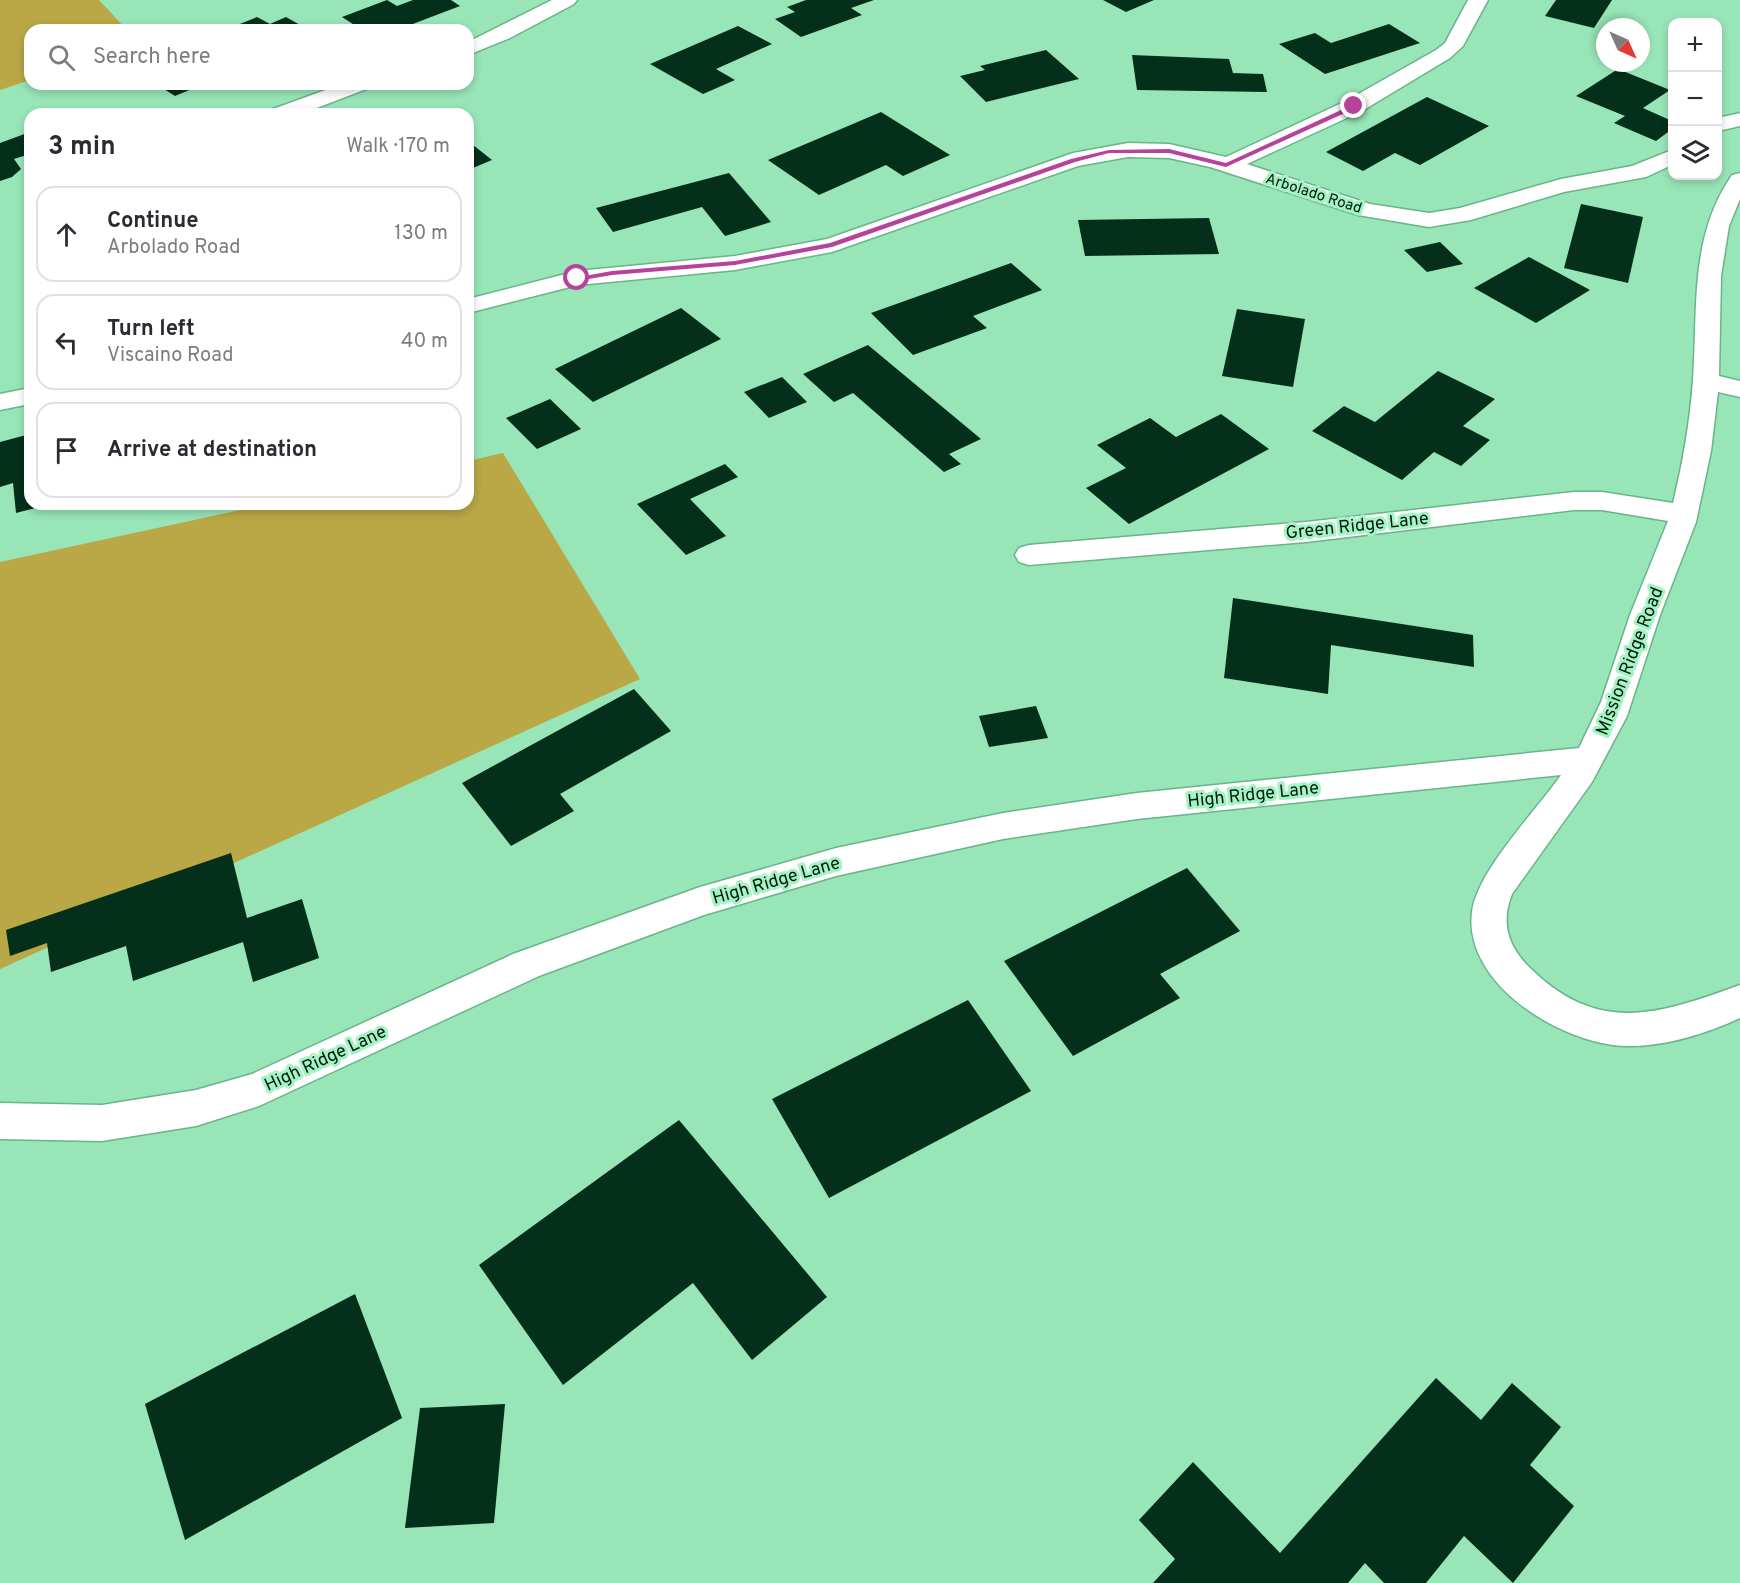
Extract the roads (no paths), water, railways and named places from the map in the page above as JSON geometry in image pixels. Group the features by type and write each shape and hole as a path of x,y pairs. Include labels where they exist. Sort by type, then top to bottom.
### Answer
{"street":[{"path":"474,46 504,34 567,0"},
{"path":"1226,165 1337,115 1443,54 1453,46 1478,0"},
{"path":"297,108 346,90"},
{"path":"1722,124 1740,119"},
{"name":"Arbolado Road","path":"474,304 577,278 735,263 832,245 1062,164 1109,152 1169,151 1226,165 1366,210 1429,220 1462,214 1561,186 1638,172 1668,159"},
{"name":"Mission Ridge Road","path":"1740,180 1718,226 1708,270 1706,381 1684,514 1605,730 1565,795 1496,888 1488,914 1493,941 1508,969 1532,994 1564,1015 1600,1027 1635,1030 1671,1025 1740,1001"},
{"path":"1706,381 1740,389"},
{"path":"0,402 24,397"},
{"name":"Green Ridge Lane","path":"1029,555 1306,532 1574,501 1602,501 1684,514"},
{"name":"High Ridge Lane","path":"0,1121 102,1123 196,1108 259,1089 526,965 700,902 836,862 1003,826 1137,806 1587,760"}]}
